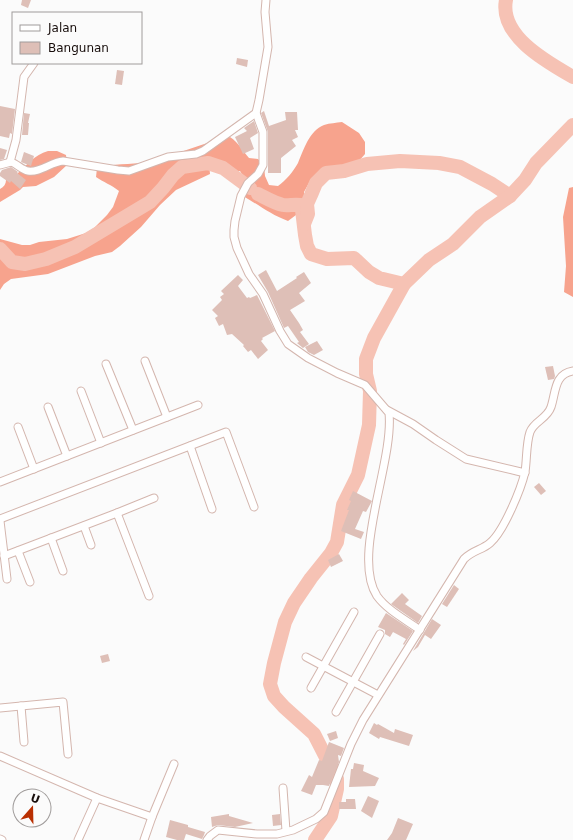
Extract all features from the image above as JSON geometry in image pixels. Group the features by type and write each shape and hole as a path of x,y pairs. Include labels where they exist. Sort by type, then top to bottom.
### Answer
{"street":[{"path":"266,0 265,12 268,47 260,100 256,113 263,132 263,165 258,174 248,184 242,196 235,221 235,243 249,274 263,294 280,331 288,344 308,358 367,386 389,413 388,437 370,541 368,562 370,580 380,599 388,607 420,630"},
{"path":"10,162 16,140 24,76 33,64"},
{"path":"0,165 10,162 24,170 30,171 38,170 62,161 129,171 168,157 199,153 256,113"},
{"path":"145,361 167,417"},
{"path":"106,364 133,430"},
{"path":"208,840 210,836 218,830 257,834 277,834 293,830 321,816 327,806 357,732 378,695 464,559 469,554 490,543 495,537 514,502 524,473 529,439 533,426 549,412 557,382 560,377 565,373 573,371"},
{"path":"81,391 101,443"},
{"path":"0,482 198,405"},
{"path":"48,407 67,456"},
{"path":"386,410 413,424 466,459 524,473"},
{"path":"18,427 34,469"},
{"path":"7,579 0,520 226,432 254,507"},
{"path":"190,446 212,509"},
{"path":"4,556 154,498"},
{"path":"117,513 149,596"},
{"path":"84,526 91,545"},
{"path":"51,538 63,571"},
{"path":"18,551 30,582"},
{"path":"311,688 354,612"},
{"path":"336,712 380,634"},
{"path":"306,657 378,695"},
{"path":"0,708 63,702 68,754"},
{"path":"21,706 24,742"},
{"path":"0,756 97,798 152,817"},
{"path":"144,840 174,764"},
{"path":"283,788 286,831"},
{"path":"78,840 97,798"}],"shaded area":[{"path":"342,122 359,133 365,142 365,154 359,161 323,171 309,183 304,192 304,202 300,205 296,215 288,221 271,213 243,196 252,190 240,171 230,171 209,163 210,174 176,190 160,205 141,227 112,252 95,256 48,274 11,279 4,284 0,290 0,239 22,245 30,245 39,242 67,239 86,233 94,228 107,215 113,207 119,191 96,177 97,168 109,165 146,162 230,137 238,144 249,158 258,159 264,166 265,176 269,185 278,186 294,170 305,146 314,132 324,125"},
{"path":"48,151 57,151 66,155 67,165 54,177 36,186 23,187 0,202 0,189 6,183 6,180 16,175 35,157"},
{"path":"573,187 573,297 564,292 566,266 563,217 569,188"}],"building":[{"path":"22,0 31,0 28,8 21,5"},
{"path":"237,58 248,60 247,67 236,64"},
{"path":"117,70 124,71 122,85 115,84"},
{"path":"0,106 15,109 12,134 10,133 9,138 0,136"},
{"path":"264,111 269,126 286,120 285,112 297,112 298,130 295,130 298,137 292,140 296,146 281,158 281,173 268,173 268,132 261,113"},
{"path":"24,113 30,114 28,135 22,135"},
{"path":"254,121 258,133 250,138 254,149 243,154 235,137 247,131 244,128"},
{"path":"0,148 7,150 4,159 0,160"},
{"path":"24,152 34,156 31,166 21,162"},
{"path":"11,167 26,180 20,189 11,181 10,183 0,176 2,170"},
{"path":"266,270 277,291 304,272 311,283 299,293 305,301 290,310 303,330 300,332 309,344 303,348 297,343 299,342 288,326 284,328 268,292 258,275"},
{"path":"238,275 243,280 238,286 247,298 257,295 275,331 262,338 263,339 261,341 268,350 258,359 251,350 248,352 243,346 244,345 232,334 227,335 223,324 219,326 215,318 218,316 212,310 222,300 220,297 224,294 221,291"},
{"path":"317,341 323,350 314,355 308,352 305,347"},
{"path":"553,366 555,376 554,379 548,380 545,367"},
{"path":"539,483 546,491 541,495 534,487"},
{"path":"353,491 372,501 366,512 363,511 355,529 364,532 361,539 341,531 349,510 347,510 351,501 349,500"},
{"path":"339,554 343,561 331,567 328,560"},
{"path":"454,585 459,589 447,607 442,604"},
{"path":"402,593 409,600 405,604 422,616 418,623 391,604"},
{"path":"386,613 413,631 404,645 403,644 406,639 393,632 390,637 385,634 385,630 378,627"},
{"path":"432,619 441,625 431,639 425,635 418,647 413,651"},
{"path":"108,654 110,661 102,663 100,656"},
{"path":"374,723 394,733 395,729 413,735 409,746 380,737 379,739 369,733"},
{"path":"336,731 338,738 330,741 327,734"},
{"path":"329,742 344,748 341,756 338,755 339,762 329,786 316,785 312,795 301,791 309,775 312,777 319,760 322,761"},
{"path":"354,763 364,765 363,771 379,778 375,786 349,787 351,769 353,769"},
{"path":"368,796 379,801 372,818 361,811"},
{"path":"346,799 355,799 356,809 339,809 339,802 346,802"},
{"path":"229,814 229,816 253,823 235,827 218,825 212,827 211,817"},
{"path":"280,814 281,825 273,826 272,815"},
{"path":"398,818 413,824 406,840 387,840 392,833"},
{"path":"170,820 205,832 202,839 186,834 184,840 166,837"}],"waterway":[{"path":"506,0 506,13 510,25 517,36 539,56 573,77"},
{"path":"315,840 331,816 337,789 337,779 314,734 274,696 270,684 285,622 294,603 311,578 331,553 337,542 343,505 358,475 369,425 370,391 366,374 366,359 374,338 404,284 429,260 453,244 480,217 510,196 525,180 536,163 573,125"},
{"path":"304,224 308,214 307,204 316,183 326,173 344,171 367,164 400,161 439,163 460,167 492,184 510,196"},
{"path":"0,249 12,262 25,264 46,259 75,247 150,202 173,175 182,167 208,163 223,168 250,188"},
{"path":"258,194 273,202 283,205 300,205 307,246 311,254 327,259 354,258 369,272 379,278 404,284"}]}
